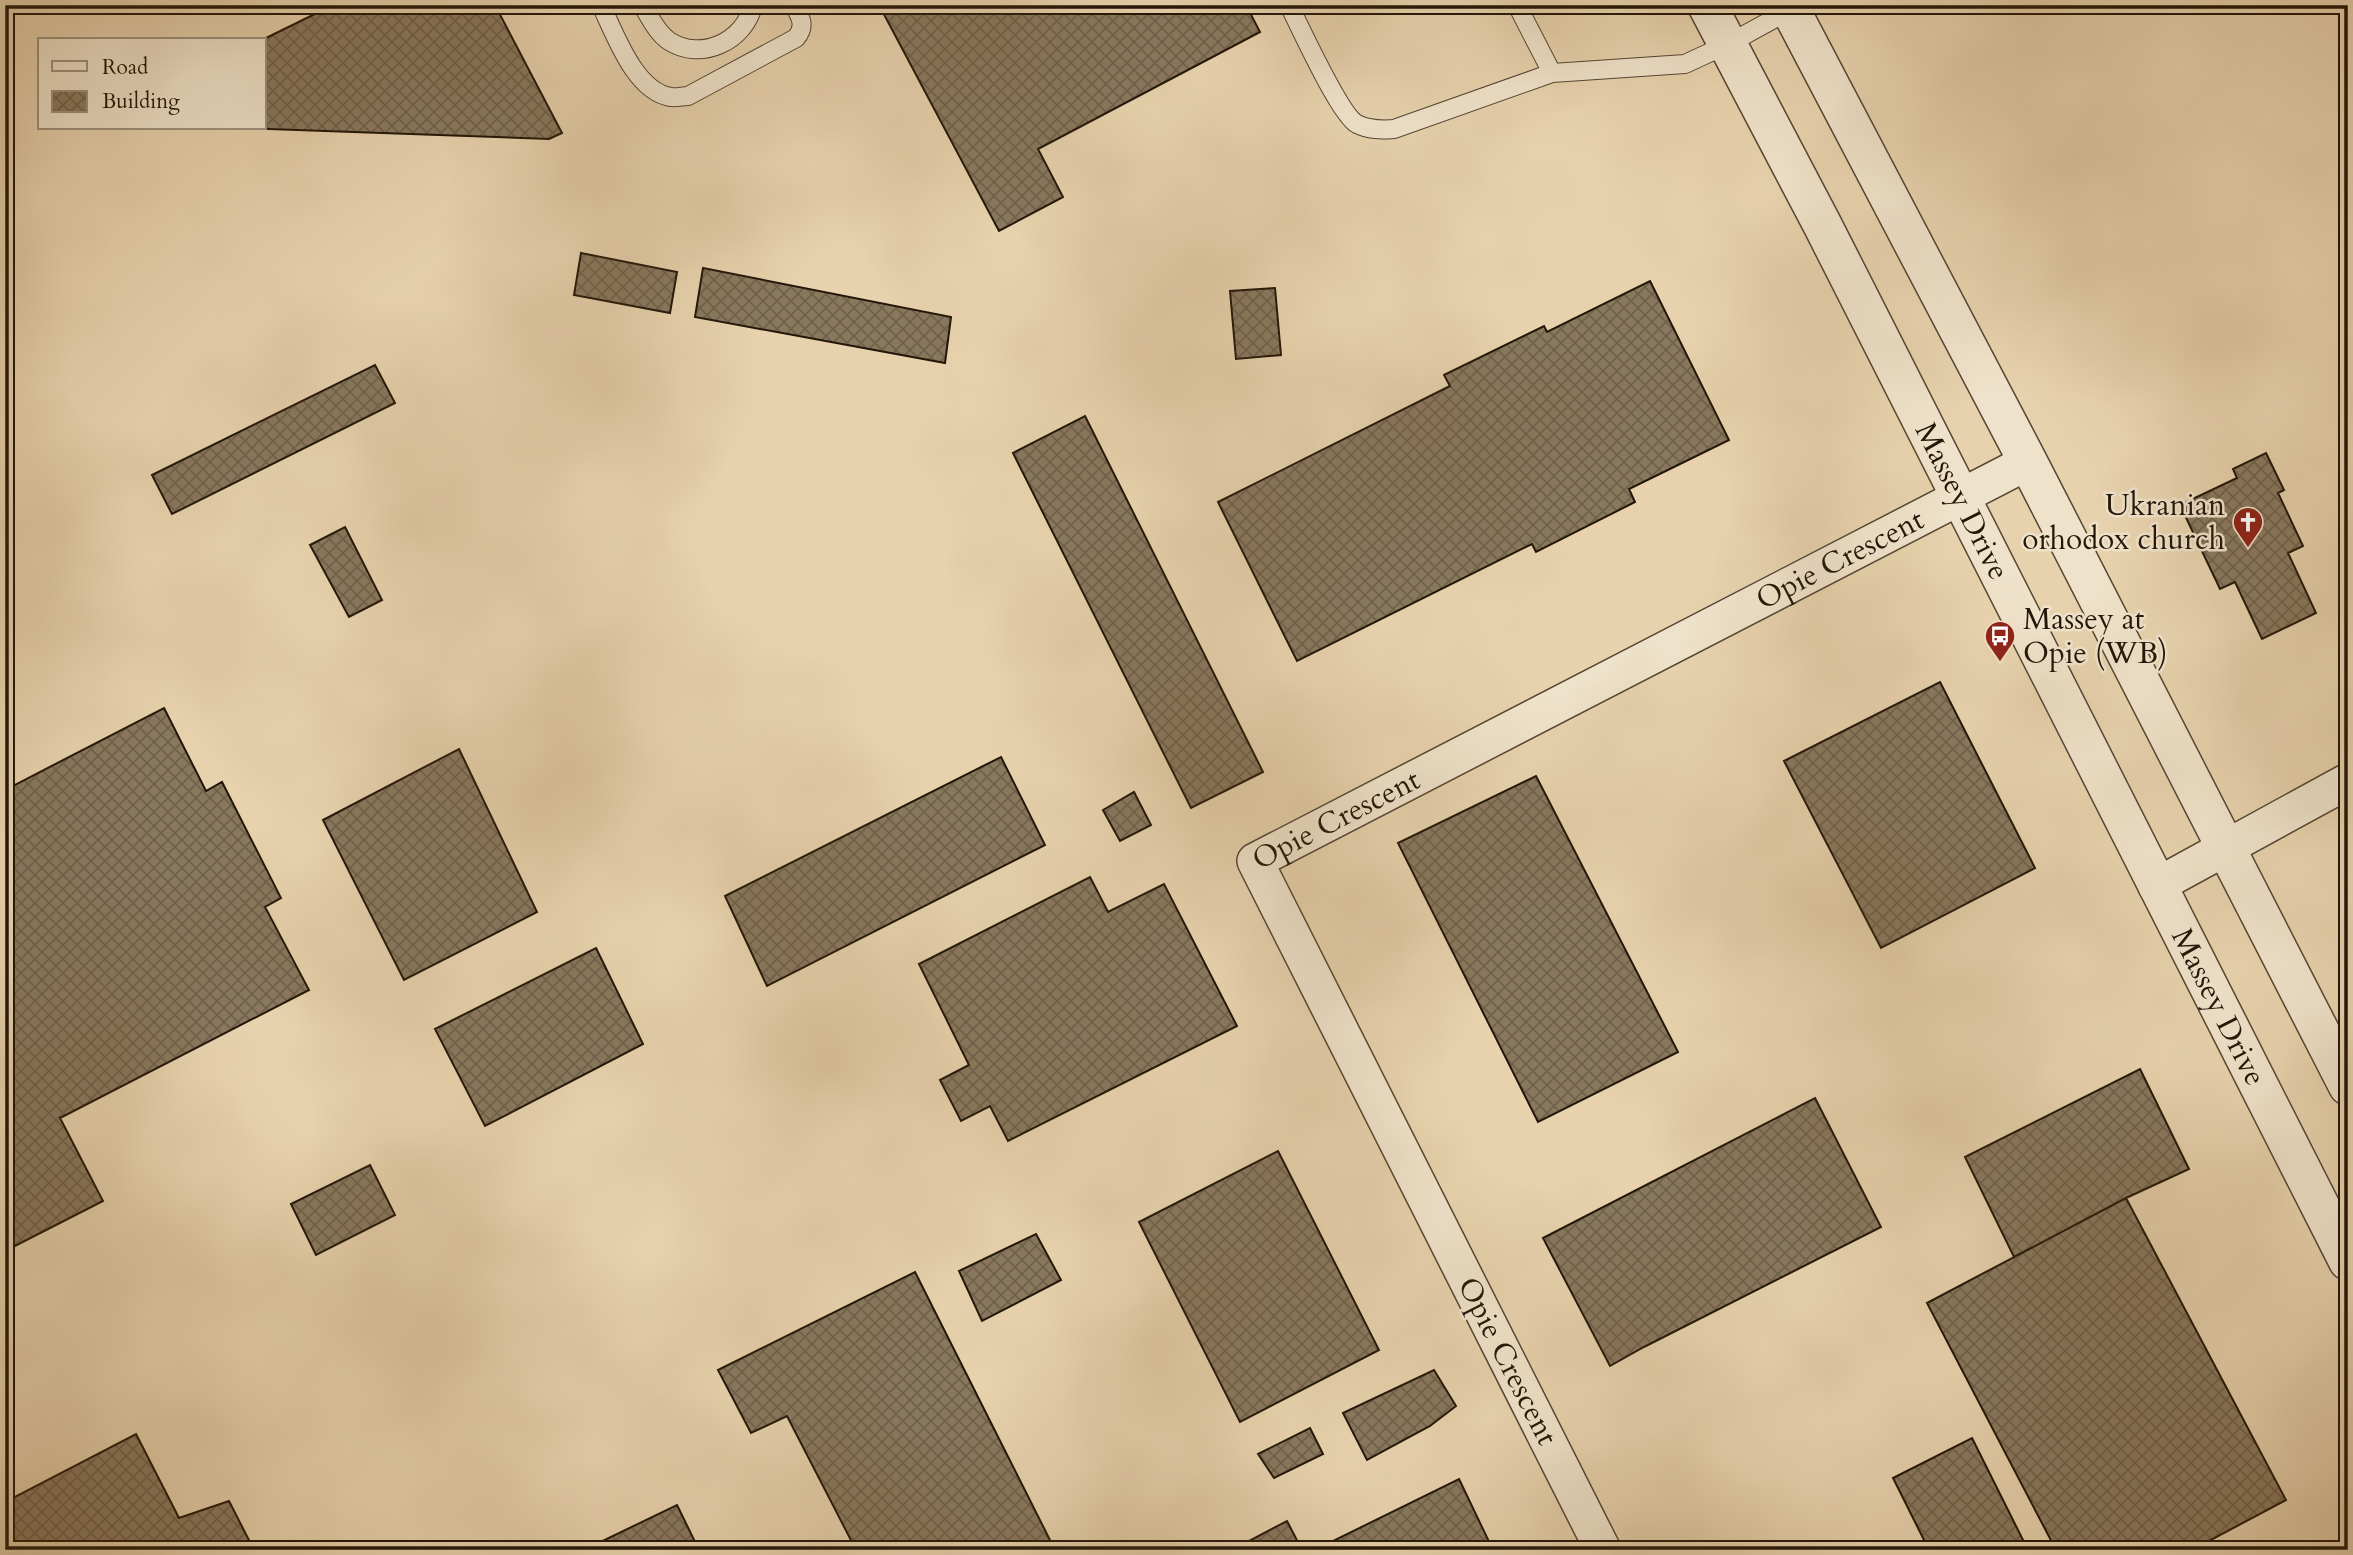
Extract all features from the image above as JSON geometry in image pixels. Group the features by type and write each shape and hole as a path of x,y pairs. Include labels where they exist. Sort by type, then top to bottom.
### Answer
{"street":[{"name":"Massey Drive","path":"1707,5 1823,226 2348,1261"},
{"path":"1789,7 2028,462 2348,1086"},
{"name":"Opie Crescent","path":"1603,1550 1255,862 2028,462"},
{"path":"2157,886 2348,781"}],"lane":[{"path":"601,5 635,72 647,86 672,98 688,96 796,38 802,31 802,21 794,5"},
{"path":"642,5 668,40 679,46 697,49 723,45 740,31 751,15 753,5"},
{"path":"1289,5 1336,97 1354,123 1373,130 1394,129 1552,73 1685,64 1728,44 1789,7"},
{"path":"1517,5 1552,73"}],"building":[{"path":"333,5 495,5 562,133 549,139 266,129 266,38"},
{"path":"879,5 1246,5 1260,32 1038,149 1063,197 999,231"},
{"path":"581,253 677,272 670,313 574,295"},
{"path":"703,268 951,317 945,363 695,317"},
{"path":"1650,281 1729,440 1629,489 1635,502 1536,552 1532,544 1297,661 1218,502 1450,386 1444,375 1544,326 1547,332"},
{"path":"1275,288 1281,355 1236,359 1230,291"},
{"path":"375,365 395,403 172,514 152,475"},
{"path":"1085,416 1263,772 1191,808 1013,453"},
{"name":"Ukranian orhodox church","path":"2266,453 2284,490 2278,493 2303,546 2288,553 2316,613 2262,639 2235,582 2220,589 2180,505 2237,478 2233,469"},
{"path":"345,527 382,600 349,617 310,545"},
{"path":"1940,682 2035,868 1881,948 1784,761"},
{"path":"164,708 206,791 222,782 281,898 265,907 309,990 60,1118 103,1201 5,1251 5,790"},
{"path":"459,749 537,912 404,980 323,820"},
{"path":"1001,757 1045,845 767,986 725,896"},
{"path":"1536,776 1678,1052 1538,1122 1398,843"},
{"path":"1134,792 1151,825 1120,841 1103,810"},
{"path":"1090,877 1108,912 1164,884 1237,1026 1008,1141 990,1106 961,1121 940,1080 969,1065 919,964"},
{"path":"596,948 643,1044 485,1126 435,1029"},
{"path":"2140,1069 2189,1169 2126,1198 2014,1257 1965,1157"},
{"path":"1815,1098 1881,1227 1610,1366 1543,1238"},
{"path":"1278,1151 1379,1350 1240,1422 1139,1222"},
{"path":"370,1165 395,1215 316,1255 291,1204"},
{"path":"2126,1198 2286,1500 2192,1550 2056,1550 1927,1303"},
{"path":"1036,1234 1061,1280 982,1321 959,1271"},
{"path":"915,1272 1055,1550 856,1550 787,1416 751,1433 718,1370"},
{"path":"1434,1370 1456,1406 1430,1426 1367,1460 1343,1413"},
{"path":"1310,1428 1323,1454 1274,1478 1258,1454"},
{"path":"136,1434 179,1518 229,1501 254,1550 5,1550 5,1502"},
{"path":"1972,1438 2028,1550 1929,1550 1893,1478"},
{"path":"1459,1479 1493,1550 1332,1550 1329,1543"},
{"path":"677,1505 699,1550 584,1550"},
{"path":"1287,1521 1302,1550 1232,1550"}],"place":[{"name":"Ukranian orhodox church","path":"2248,549"},
{"name":"Massey at Opie (WB)","path":"2000,663"}]}
